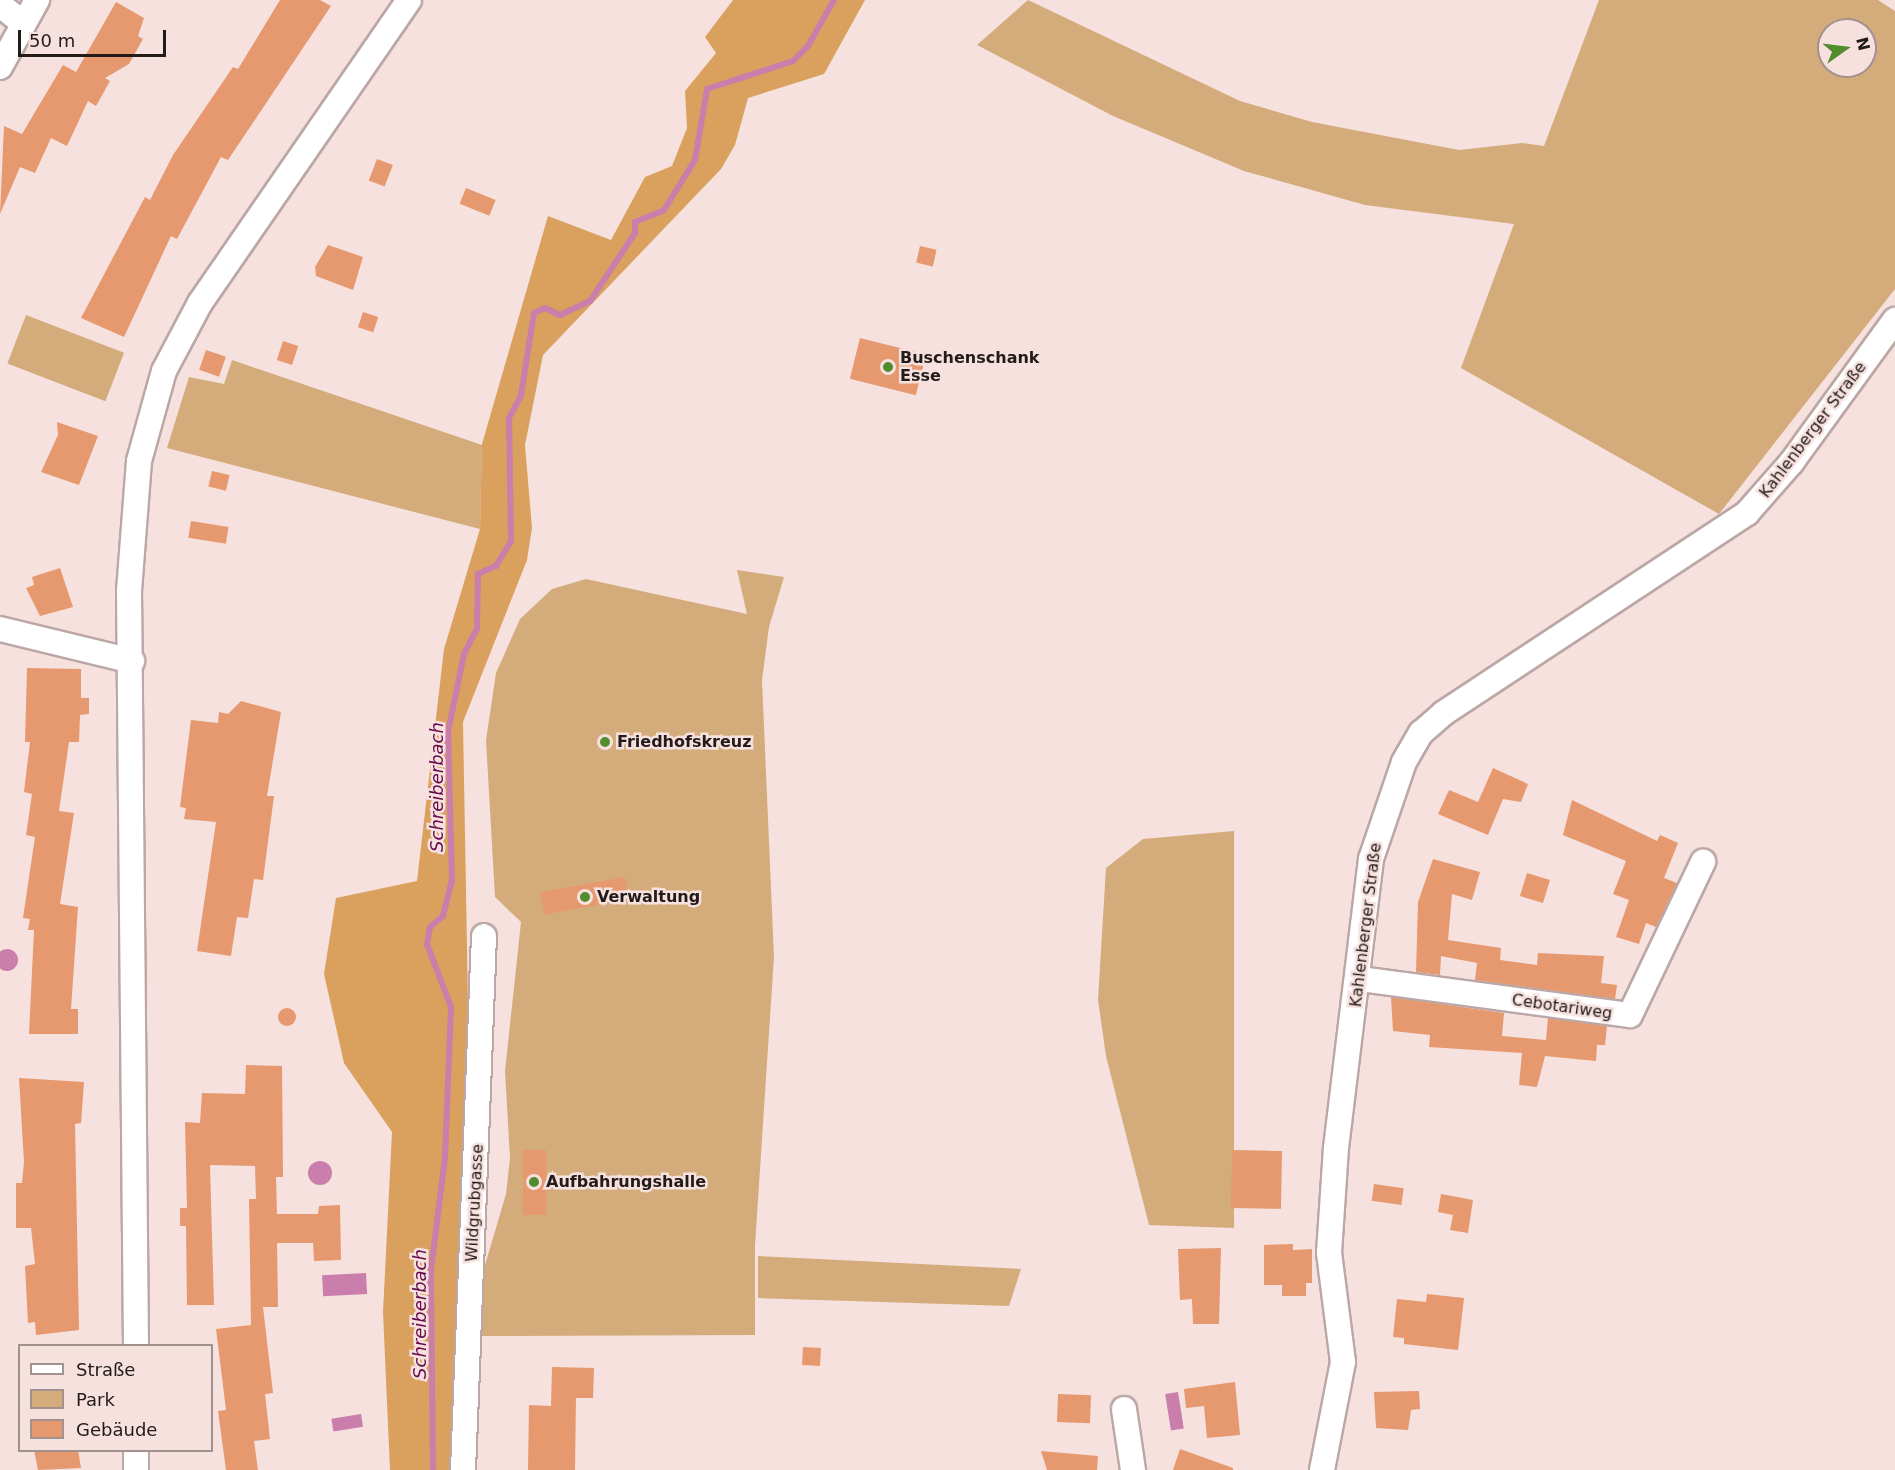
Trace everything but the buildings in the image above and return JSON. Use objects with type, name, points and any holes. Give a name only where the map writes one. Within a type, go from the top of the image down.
[{"type":"street","points":[[0,67],[22,22],[37,0]]},
{"type":"street","points":[[136,1344],[132,502],[149,416],[165,371],[200,303],[409,0]]},
{"type":"street","points":[[0,5],[22,22]]},
{"type":"street","name":"Kahlenberger Straße","points":[[1322,1470],[1342,1373],[1329,1225],[1379,824],[1421,733],[1747,513],[1791,463],[1895,320]]},
{"type":"street","points":[[0,629],[132,661]]},
{"type":"street","name":"Cebotariweg","points":[[1360,979],[1630,1015],[1703,862]]},
{"type":"street","name":"Wildgrubgasse","points":[[463,1470],[484,936]]},
{"type":"street","points":[[1124,1409],[1133,1470]]},
{"type":"street","points":[[136,1452],[136,1470]]},
{"type":"green space","points":[[1028,0],[1240,101],[1312,122],[1459,150],[1522,143],[1544,146],[1599,0],[1878,0],[1895,11],[1895,289],[1719,514],[1461,368],[1514,224],[1365,205],[1244,171],[1113,116],[977,45]]},
{"type":"green space","points":[[26,315],[124,353],[105,401],[7,364]]},
{"type":"green space","points":[[232,360],[482,445],[480,529],[167,448],[189,377],[224,384]]},
{"type":"green space","points":[[737,570],[784,577],[769,627],[762,680],[774,957],[755,1245],[755,1335],[481,1336],[480,1282],[506,1194],[510,1158],[505,1071],[521,922],[495,897],[486,740],[496,673],[520,619],[552,589],[586,579],[747,614]]},
{"type":"green space","points":[[1234,831],[1234,1228],[1149,1225],[1106,1056],[1098,1000],[1106,868],[1143,839]]},
{"type":"green space","points":[[758,1256],[1021,1269],[1009,1306],[758,1298]]},
{"type":"shaded area","points":[[733,0],[865,0],[824,74],[748,98],[735,145],[721,169],[543,355],[525,445],[532,528],[527,560],[463,722],[469,1061],[451,1470],[390,1470],[383,1312],[392,1132],[344,1063],[324,974],[336,898],[417,881],[444,649],[480,529],[482,444],[548,216],[611,240],[645,177],[672,166],[687,128],[685,91],[716,53],[705,37]]},
{"type":"shaded area","points":[[7,949],[15,952],[17,956],[15,968],[7,971],[-1,968],[-1,952]]},
{"type":"shaded area","points":[[320,1161],[328,1165],[332,1173],[328,1181],[320,1185],[312,1181],[308,1173],[312,1165]]},
{"type":"shaded area","points":[[366,1273],[367,1294],[323,1296],[322,1275]]},
{"type":"shaded area","points":[[1178,1392],[1184,1429],[1171,1431],[1165,1394]]},
{"type":"shaded area","points":[[361,1414],[363,1427],[333,1432],[331,1419]]},
{"type":"waterway","name":"Schreiberbach","points":[[433,1470],[431,1270],[445,1157],[451,1007],[427,944],[430,927],[443,916],[452,881],[448,732],[464,654],[477,629],[478,574],[496,566],[511,541],[509,418],[521,395],[534,313],[545,308],[560,315],[590,301],[635,233],[635,222],[664,210],[695,160],[707,89],[793,61],[808,46],[834,0]]},
{"type":"place","name":"Buschenschank Esse","points":[[888,367]]},
{"type":"place","name":"Friedhofskreuz","points":[[605,742]]},
{"type":"place","name":"Verwaltung","points":[[585,897]]},
{"type":"place","name":"Aufbahrungshalle","points":[[534,1182]]}]
